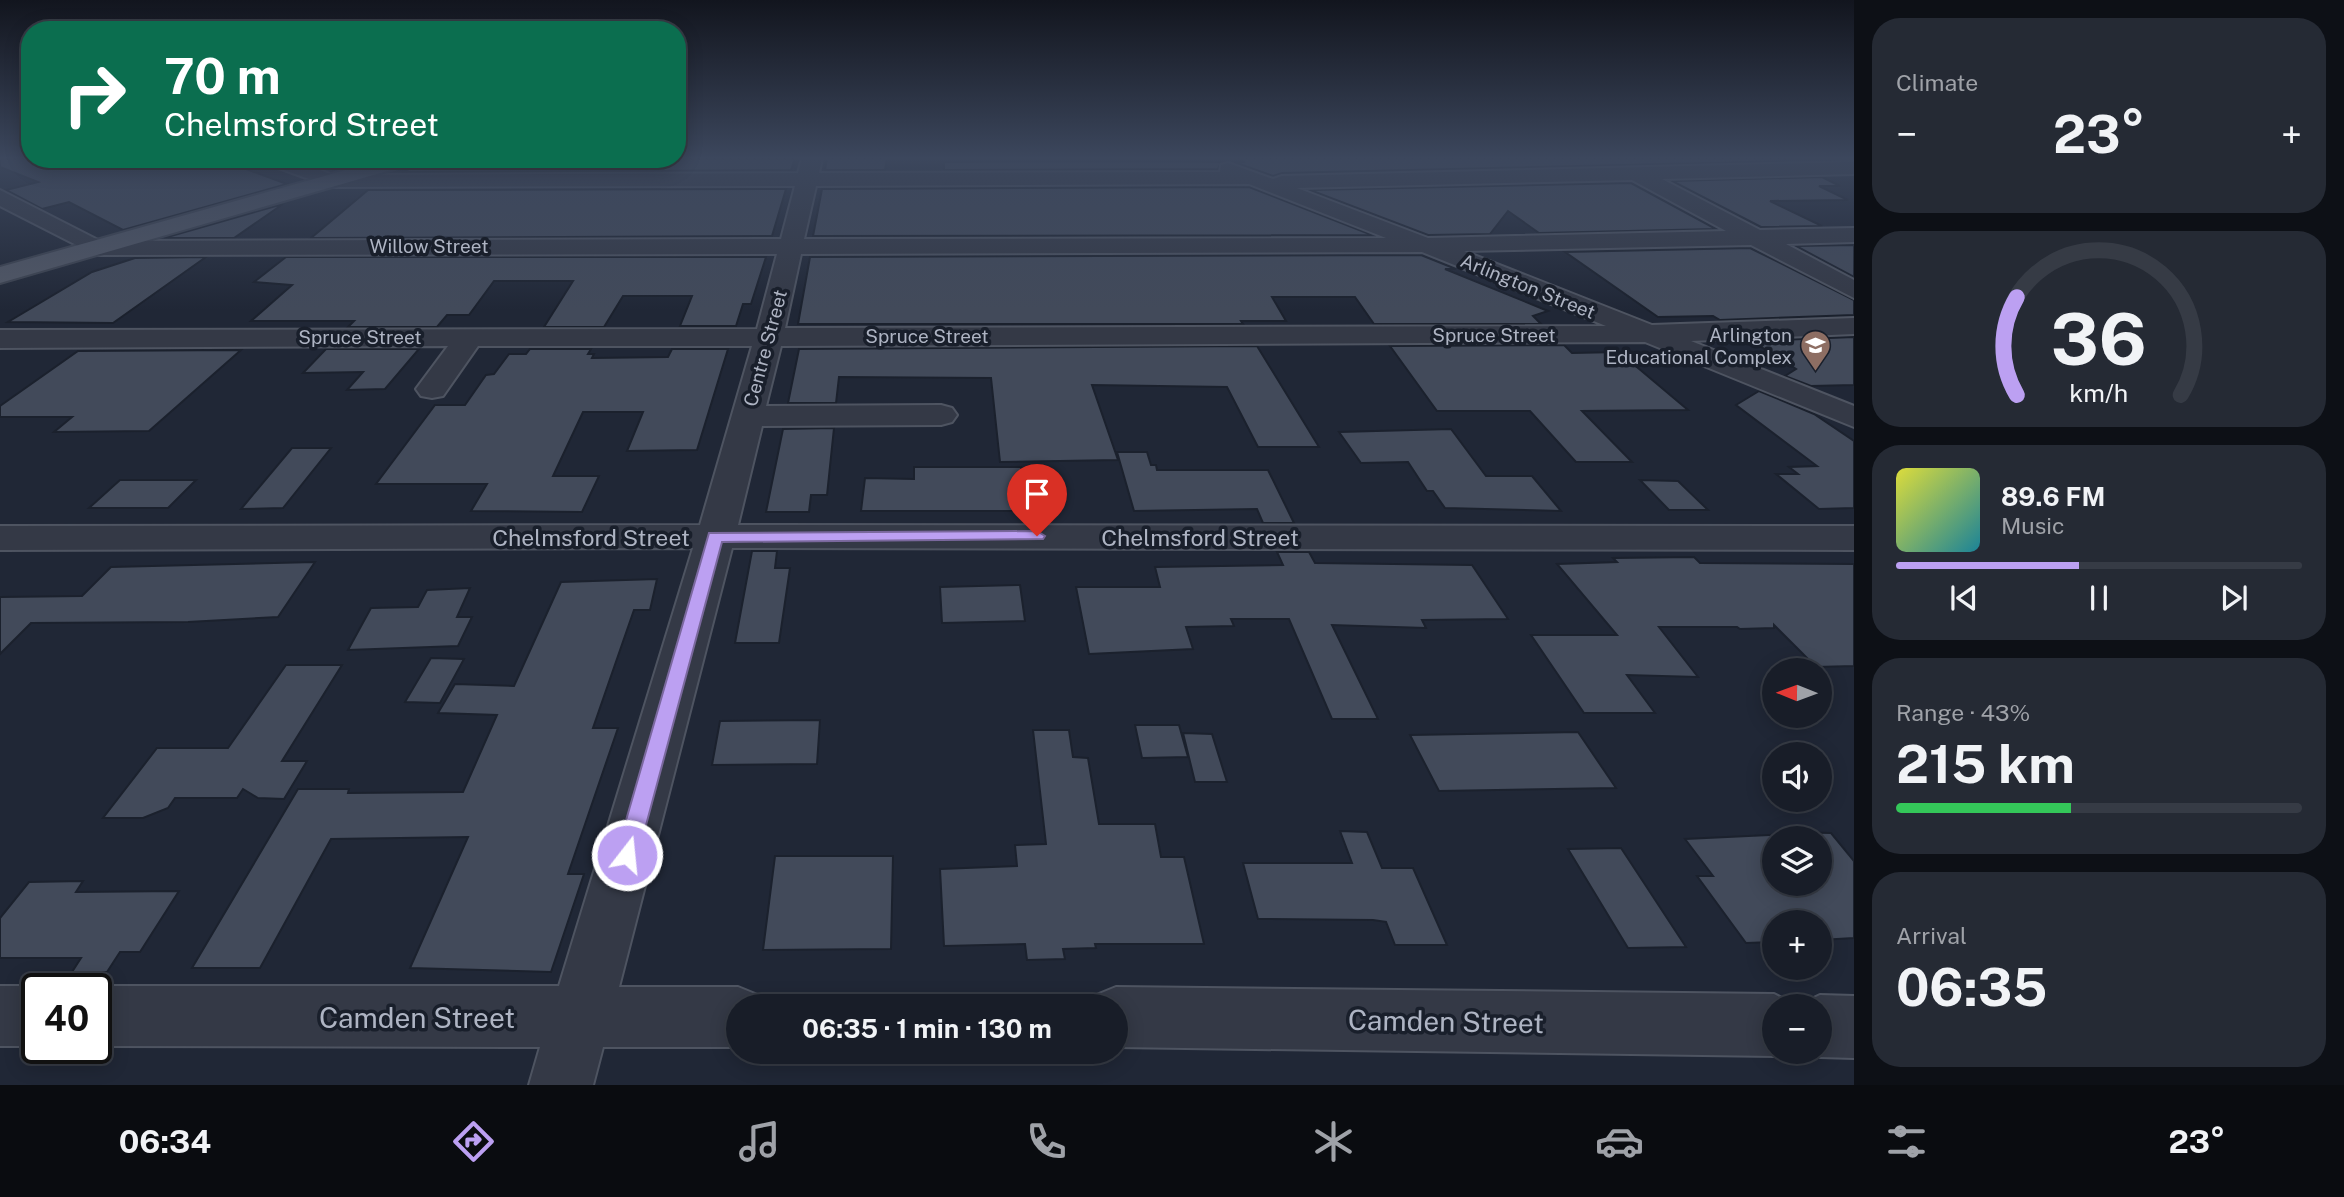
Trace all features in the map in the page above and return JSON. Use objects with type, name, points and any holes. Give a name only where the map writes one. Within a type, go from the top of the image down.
[{"type":"main road","points":[[0,275],[234,209]]},
{"type":"street","points":[[22,209],[96,248]]},
{"type":"street","name":"Centre Street","points":[[562,1085],[715,537],[769,337],[799,209]]},
{"type":"street","name":"Arlington Street","points":[[1330,209],[1854,417]]},
{"type":"street","points":[[1700,209],[1854,290]]},
{"type":"street","name":"Willow Street","points":[[96,248],[1424,245],[1854,235]]},
{"type":"street","name":"Spruce Street","points":[[0,339],[1647,334],[1854,326]]},
{"type":"street","points":[[432,389],[481,336]]},
{"type":"street","points":[[747,416],[941,415]]},
{"type":"street","name":"Chelmsford Street","points":[[5,542],[715,537],[1854,538]]},
{"type":"street","points":[[0,1016],[21,1016]]},
{"type":"street","name":"Camden Street","points":[[112,1016],[726,1017]]},
{"type":"street","name":"Camden Street","points":[[1128,1017],[1762,1026]]},
{"type":"street","points":[[1832,1026],[1854,1027]]},
{"type":"building","points":[[82,209],[199,209],[123,230]]},
{"type":"building","points":[[267,209],[276,209],[234,238],[164,238]]},
{"type":"building","points":[[346,209],[780,209],[772,236],[311,238]]},
{"type":"building","points":[[818,209],[1304,209],[1372,235],[813,236]]},
{"type":"building","points":[[1359,209],[1678,209],[1716,229],[1539,233],[1508,211],[1490,234],[1428,235]]},
{"type":"building","points":[[1725,209],[1786,209],[1822,226],[1761,227]]},
{"type":"building","points":[[1854,245],[1854,277],[1796,246]]},
{"type":"building","points":[[1750,248],[1854,300],[1854,315],[1720,320],[1713,316],[1658,317],[1565,252]]},
{"type":"building","points":[[1421,255],[1456,269],[1445,269],[1548,311],[1533,316],[1541,324],[1374,324],[1355,297],[1272,297],[1286,321],[1241,321],[1243,324],[798,324],[810,257]]},
{"type":"building","points":[[206,257],[113,323],[8,322],[92,272],[135,258]]},
{"type":"building","points":[[286,257],[766,257],[751,304],[743,304],[736,326],[680,326],[692,296],[623,296],[604,327],[544,327],[573,281],[494,281],[469,315],[447,315],[437,327],[348,327],[354,321],[251,321],[292,285],[254,282]]},
{"type":"building","name":"Arlington Educational Complex","points":[[1854,337],[1854,385],[1811,386],[1785,376],[1796,369],[1752,341]]},
{"type":"building","points":[[1564,345],[1572,353],[1619,352],[1688,410],[1582,411],[1632,462],[1576,462],[1530,411],[1437,411],[1390,346]]},
{"type":"building","points":[[1257,346],[1319,447],[1258,447],[1227,387],[1092,385],[1118,460],[1000,462],[991,378],[839,377],[836,403],[788,403],[799,349]]},
{"type":"building","points":[[326,349],[419,349],[385,389],[347,390],[363,372],[303,373]]},
{"type":"building","points":[[530,349],[591,349],[588,354],[594,354],[592,358],[668,357],[672,349],[728,349],[697,450],[627,451],[643,412],[583,412],[553,476],[599,476],[582,512],[471,511],[487,484],[376,484],[435,405],[465,405],[486,375],[494,374],[509,354],[526,354]]},
{"type":"building","points":[[241,350],[149,431],[54,432],[72,417],[0,417],[0,406],[78,351]]},
{"type":"building","points":[[1759,391],[1814,414],[1854,441],[1854,508],[1819,509],[1776,474],[1798,474],[1789,467],[1817,466],[1736,405]]},
{"type":"building","points":[[834,428],[827,495],[811,495],[809,512],[766,512],[783,429]]},
{"type":"building","points":[[1451,429],[1486,476],[1532,476],[1561,511],[1445,508],[1433,491],[1427,491],[1408,462],[1361,463],[1339,432]]},
{"type":"building","points":[[292,448],[331,448],[283,508],[241,509]]},
{"type":"building","points":[[1117,452],[1147,452],[1151,465],[1156,465],[1157,470],[1268,470],[1294,523],[1263,523],[1257,509],[1134,511]]},
{"type":"building","points":[[914,467],[1021,467],[1029,511],[861,511],[865,478],[914,479]]},
{"type":"building","points":[[120,480],[196,480],[168,508],[89,508]]},
{"type":"building","points":[[1640,480],[1678,481],[1708,510],[1669,510]]},
{"type":"building","points":[[752,551],[777,551],[775,568],[790,568],[779,643],[735,643]]},
{"type":"building","points":[[1277,552],[1309,552],[1315,563],[1472,565],[1508,619],[1422,620],[1426,628],[1332,625],[1378,719],[1332,719],[1289,619],[1231,619],[1234,626],[1186,627],[1193,649],[1089,654],[1076,587],[1160,587],[1155,567],[1283,565]]},
{"type":"building","points":[[1694,557],[1700,563],[1854,564],[1854,666],[1832,667],[1832,658],[1807,658],[1774,625],[1774,628],[1740,629],[1659,627],[1698,677],[1627,675],[1655,713],[1584,713],[1531,635],[1617,635],[1557,564],[1617,562],[1613,558]]},
{"type":"building","points":[[315,562],[278,617],[188,622],[31,623],[0,654],[0,597],[82,596],[111,567]]},
{"type":"building","points":[[657,579],[650,610],[634,610],[593,728],[618,728],[568,874],[584,874],[551,972],[410,968],[468,837],[331,839],[260,968],[192,968],[298,789],[349,789],[348,793],[463,792],[497,715],[438,713],[455,684],[514,686],[561,582]]},
{"type":"building","points":[[1020,585],[1025,621],[942,623],[940,587]]},
{"type":"building","points":[[470,588],[457,617],[472,617],[458,646],[348,650],[371,608],[418,607],[427,590]]},
{"type":"building","points":[[431,658],[464,659],[440,703],[405,702]]},
{"type":"building","points":[[286,665],[342,665],[282,761],[307,761],[284,799],[258,798],[243,789],[237,798],[175,798],[168,808],[143,818],[103,818],[157,748],[228,748]]},
{"type":"building","points":[[820,720],[817,764],[712,765],[720,721]]},
{"type":"building","points":[[1135,725],[1179,725],[1188,757],[1142,758]]},
{"type":"building","points":[[1033,730],[1069,730],[1073,757],[1088,758],[1099,824],[1155,824],[1161,857],[1184,857],[1204,944],[1095,944],[1096,948],[1063,949],[1065,959],[1027,960],[1025,944],[944,946],[940,869],[1017,866],[1015,845],[1046,844]]},
{"type":"building","points":[[1578,732],[1616,788],[1439,791],[1410,735]]},
{"type":"building","points":[[1183,733],[1212,734],[1227,782],[1195,782]]},
{"type":"building","points":[[1340,831],[1367,832],[1382,868],[1413,868],[1447,945],[1395,945],[1386,922],[1373,920],[1258,919],[1243,863],[1352,863]]},
{"type":"building","points":[[1832,834],[1854,861],[1854,938],[1832,939],[1832,910],[1762,910],[1762,942],[1746,943],[1697,876],[1713,876],[1685,839],[1762,835],[1762,896],[1832,896]]},
{"type":"building","points":[[1621,848],[1686,947],[1628,948],[1568,849]]},
{"type":"building","points":[[775,856],[893,856],[891,949],[763,950]]},
{"type":"building","points":[[83,881],[76,892],[179,891],[140,952],[120,952],[107,972],[72,972],[81,958],[0,958],[0,918],[29,882]]},
{"type":"place","name":"Arlington Educational Complex","points":[[1815,373]]},
{"type":"route","points":[[627,855],[715,537],[1037,536]]}]
